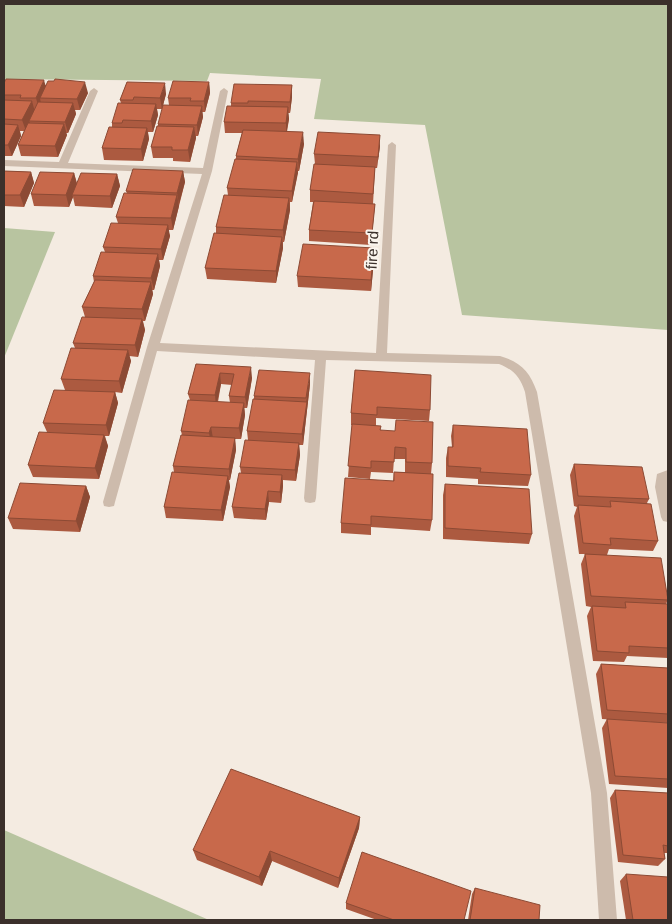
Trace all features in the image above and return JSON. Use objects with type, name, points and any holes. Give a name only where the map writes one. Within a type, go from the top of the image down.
[{"type":"street","points":[[62,165],[94,90]]},
{"type":"street","points":[[109,502],[153,347],[207,170],[224,91]]},
{"type":"street","name":"fire rd","points":[[382,357],[392,145]]},
{"type":"street","points":[[4,163],[207,170]]},
{"type":"street","points":[[153,347],[321,356],[500,360],[516,366],[525,376],[531,392],[599,793],[608,920]]},
{"type":"street","points":[[310,498],[321,356]]},
{"type":"street","points":[[668,475],[661,478],[661,487],[668,517]]},
{"type":"green space","points":[[4,4],[668,4],[668,330],[462,315],[425,125],[314,119],[321,79],[210,73],[207,81],[4,79]]},
{"type":"green space","points":[[4,228],[55,232],[4,358]]},
{"type":"green space","points":[[4,830],[209,920],[4,920]]},
{"type":"building","points":[[6,79],[44,80],[36,98],[20,98],[21,95],[4,95]]},
{"type":"building","points":[[55,79],[85,82],[77,99],[40,98],[48,81],[54,81]]},
{"type":"building","points":[[173,81],[209,82],[204,101],[190,101],[191,98],[168,98]]},
{"type":"building","points":[[127,82],[165,83],[160,98],[134,97],[133,100],[120,100]]},
{"type":"building","points":[[234,84],[292,85],[290,102],[248,101],[248,103],[231,103]]},
{"type":"building","points":[[4,100],[32,101],[22,120],[4,119]]},
{"type":"building","points":[[38,102],[73,103],[65,122],[29,121]]},
{"type":"building","points":[[118,103],[156,104],[151,121],[123,120],[122,123],[112,123]]},
{"type":"building","points":[[163,105],[202,106],[197,125],[158,124]]},
{"type":"building","points":[[227,106],[288,107],[286,123],[224,122]]},
{"type":"building","points":[[28,123],[64,124],[55,146],[18,145]]},
{"type":"building","points":[[4,124],[18,125],[8,145],[4,145]]},
{"type":"building","points":[[157,126],[194,127],[188,150],[172,150],[172,147],[151,147]]},
{"type":"building","points":[[109,127],[147,128],[141,149],[102,148]]},
{"type":"building","points":[[243,130],[303,132],[298,159],[236,156]]},
{"type":"building","points":[[318,132],[380,135],[378,157],[314,154]]},
{"type":"building","points":[[235,159],[297,162],[292,191],[227,188]]},
{"type":"building","points":[[314,164],[375,167],[373,194],[310,190]]},
{"type":"building","points":[[133,169],[183,171],[177,193],[126,191]]},
{"type":"building","points":[[4,171],[31,172],[20,195],[4,195]]},
{"type":"building","points":[[40,172],[74,173],[66,195],[31,194]]},
{"type":"building","points":[[81,173],[117,174],[110,196],[72,195]]},
{"type":"building","points":[[124,193],[177,195],[171,218],[116,217]]},
{"type":"building","points":[[224,195],[289,198],[283,230],[216,227]]},
{"type":"building","points":[[314,201],[375,204],[372,233],[309,230]]},
{"type":"building","points":[[111,223],[168,225],[161,249],[103,247]]},
{"type":"building","points":[[214,233],[282,237],[276,271],[205,268]]},
{"type":"building","points":[[303,244],[374,248],[371,280],[297,276]]},
{"type":"building","points":[[101,252],[158,254],[151,278],[93,276]]},
{"type":"building","points":[[95,280],[151,282],[142,309],[82,307]]},
{"type":"building","points":[[82,317],[142,319],[135,345],[73,343]]},
{"type":"building","points":[[71,348],[128,350],[119,381],[61,379]]},
{"type":"building","points":[[196,364],[251,367],[245,397],[229,396],[234,374],[220,373],[215,395],[188,394]]},
{"type":"building","points":[[259,370],[310,373],[306,398],[254,396]]},
{"type":"building","points":[[355,370],[431,375],[430,410],[377,407],[377,415],[351,413]]},
{"type":"building","points":[[54,390],[115,392],[106,425],[43,423]]},
{"type":"building","points":[[253,399],[307,402],[302,434],[247,431]]},
{"type":"building","points":[[188,400],[244,403],[239,428],[211,427],[209,433],[181,431]]},
{"type":"building","points":[[396,420],[433,422],[432,463],[406,462],[406,448],[395,447],[394,462],[371,461],[371,468],[348,466],[352,424],[381,426],[380,430],[395,431]]},
{"type":"building","points":[[453,425],[527,429],[531,475],[480,472],[481,468],[448,466],[448,447],[453,447]]},
{"type":"building","points":[[39,432],[104,435],[95,468],[28,465]]},
{"type":"building","points":[[181,435],[235,438],[229,469],[173,466]]},
{"type":"building","points":[[245,440],[299,443],[295,470],[240,467]]},
{"type":"building","points":[[574,464],[642,467],[649,499],[578,496]]},
{"type":"building","points":[[172,472],[228,476],[221,510],[164,507]]},
{"type":"building","points":[[394,472],[433,474],[432,520],[371,516],[371,525],[341,523],[345,478],[394,481]]},
{"type":"building","points":[[239,473],[282,475],[280,492],[268,491],[265,509],[232,507]]},
{"type":"building","points":[[20,483],[86,486],[76,521],[8,518]]},
{"type":"building","points":[[445,484],[529,489],[532,534],[445,528]]},
{"type":"building","points":[[610,501],[651,504],[658,541],[610,538],[611,545],[583,543],[578,505],[611,507]]},
{"type":"building","points":[[585,554],[661,558],[668,600],[591,596]]},
{"type":"building","points":[[625,602],[668,604],[668,648],[629,646],[629,653],[597,651],[592,606],[626,608]]},
{"type":"building","points":[[601,664],[668,668],[668,714],[607,710]]},
{"type":"building","points":[[607,719],[668,723],[668,779],[615,776]]},
{"type":"building","points":[[231,769],[360,817],[339,878],[270,851],[259,877],[193,850]]},
{"type":"building","points":[[615,790],[668,793],[668,846],[663,845],[665,859],[623,855]]},
{"type":"building","points":[[362,852],[471,891],[464,920],[394,920],[346,903]]},
{"type":"building","points":[[626,874],[668,877],[668,920],[633,920]]},
{"type":"building","points":[[475,888],[540,905],[539,920],[470,920]]}]
